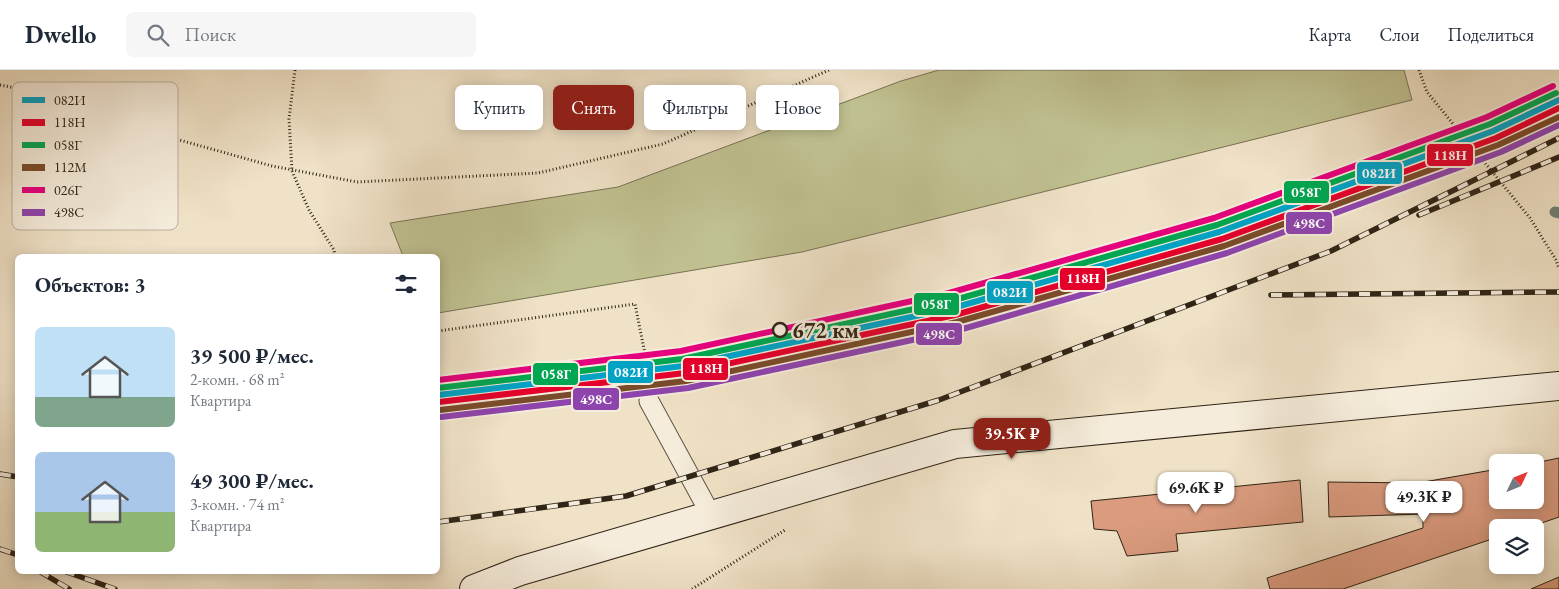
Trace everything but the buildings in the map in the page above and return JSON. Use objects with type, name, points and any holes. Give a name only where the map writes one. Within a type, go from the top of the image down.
[{"type":"street","points":[[474,589],[520,571],[955,444],[1559,386]]},
{"type":"lane","points":[[649,401],[711,515]]},
{"type":"path","points":[[295,70],[289,119],[292,171],[309,210],[335,254]]},
{"type":"path","points":[[178,139],[292,171],[357,182],[538,173],[663,144],[830,70]]},
{"type":"path","points":[[1419,70],[1427,92],[1530,218],[1556,260],[1559,269]]},
{"type":"path","points":[[440,331],[634,304],[645,354],[649,401]]},
{"type":"green space","points":[[939,70],[1404,70],[1412,100],[802,252],[440,313],[440,254],[402,254],[390,223],[618,187],[770,130],[839,130],[839,104],[901,81]]},
{"type":"waterway","points":[[1555,212],[1559,213]]},
{"type":"railway","points":[[440,522],[626,496],[939,400],[1331,251],[1559,138]]},
{"type":"railway","points":[[1419,215],[1559,157]]},
{"type":"railway","points":[[1271,295],[1559,292]]},
{"type":"railway","points":[[0,474],[15,476]]},
{"type":"railway","points":[[0,549],[15,554]]},
{"type":"railway","points":[[44,574],[69,589]]},
{"type":"railway","points":[[72,574],[115,589]]},
{"type":"transit line","name":"026Г","points":[[440,380],[681,351],[949,293],[1214,218],[1487,117],[1553,86]]},
{"type":"transit line","name":"058Г","points":[[440,388],[682,359],[951,301],[1217,225],[1490,124],[1556,93]]},
{"type":"transit line","name":"082И","points":[[440,395],[683,366],[953,308],[1219,232],[1493,131],[1559,100]]},
{"type":"transit line","name":"118Н","points":[[440,402],[685,373],[955,315],[1222,239],[1496,138],[1559,108]]},
{"type":"transit line","name":"112М","points":[[440,410],[686,381],[957,322],[1224,246],[1498,145],[1559,117]]},
{"type":"transit line","name":"498С","points":[[441,417],[688,388],[959,330],[1227,253],[1501,152],[1559,125]]},
{"type":"place","name":"672 км","points":[[780,330]]}]
